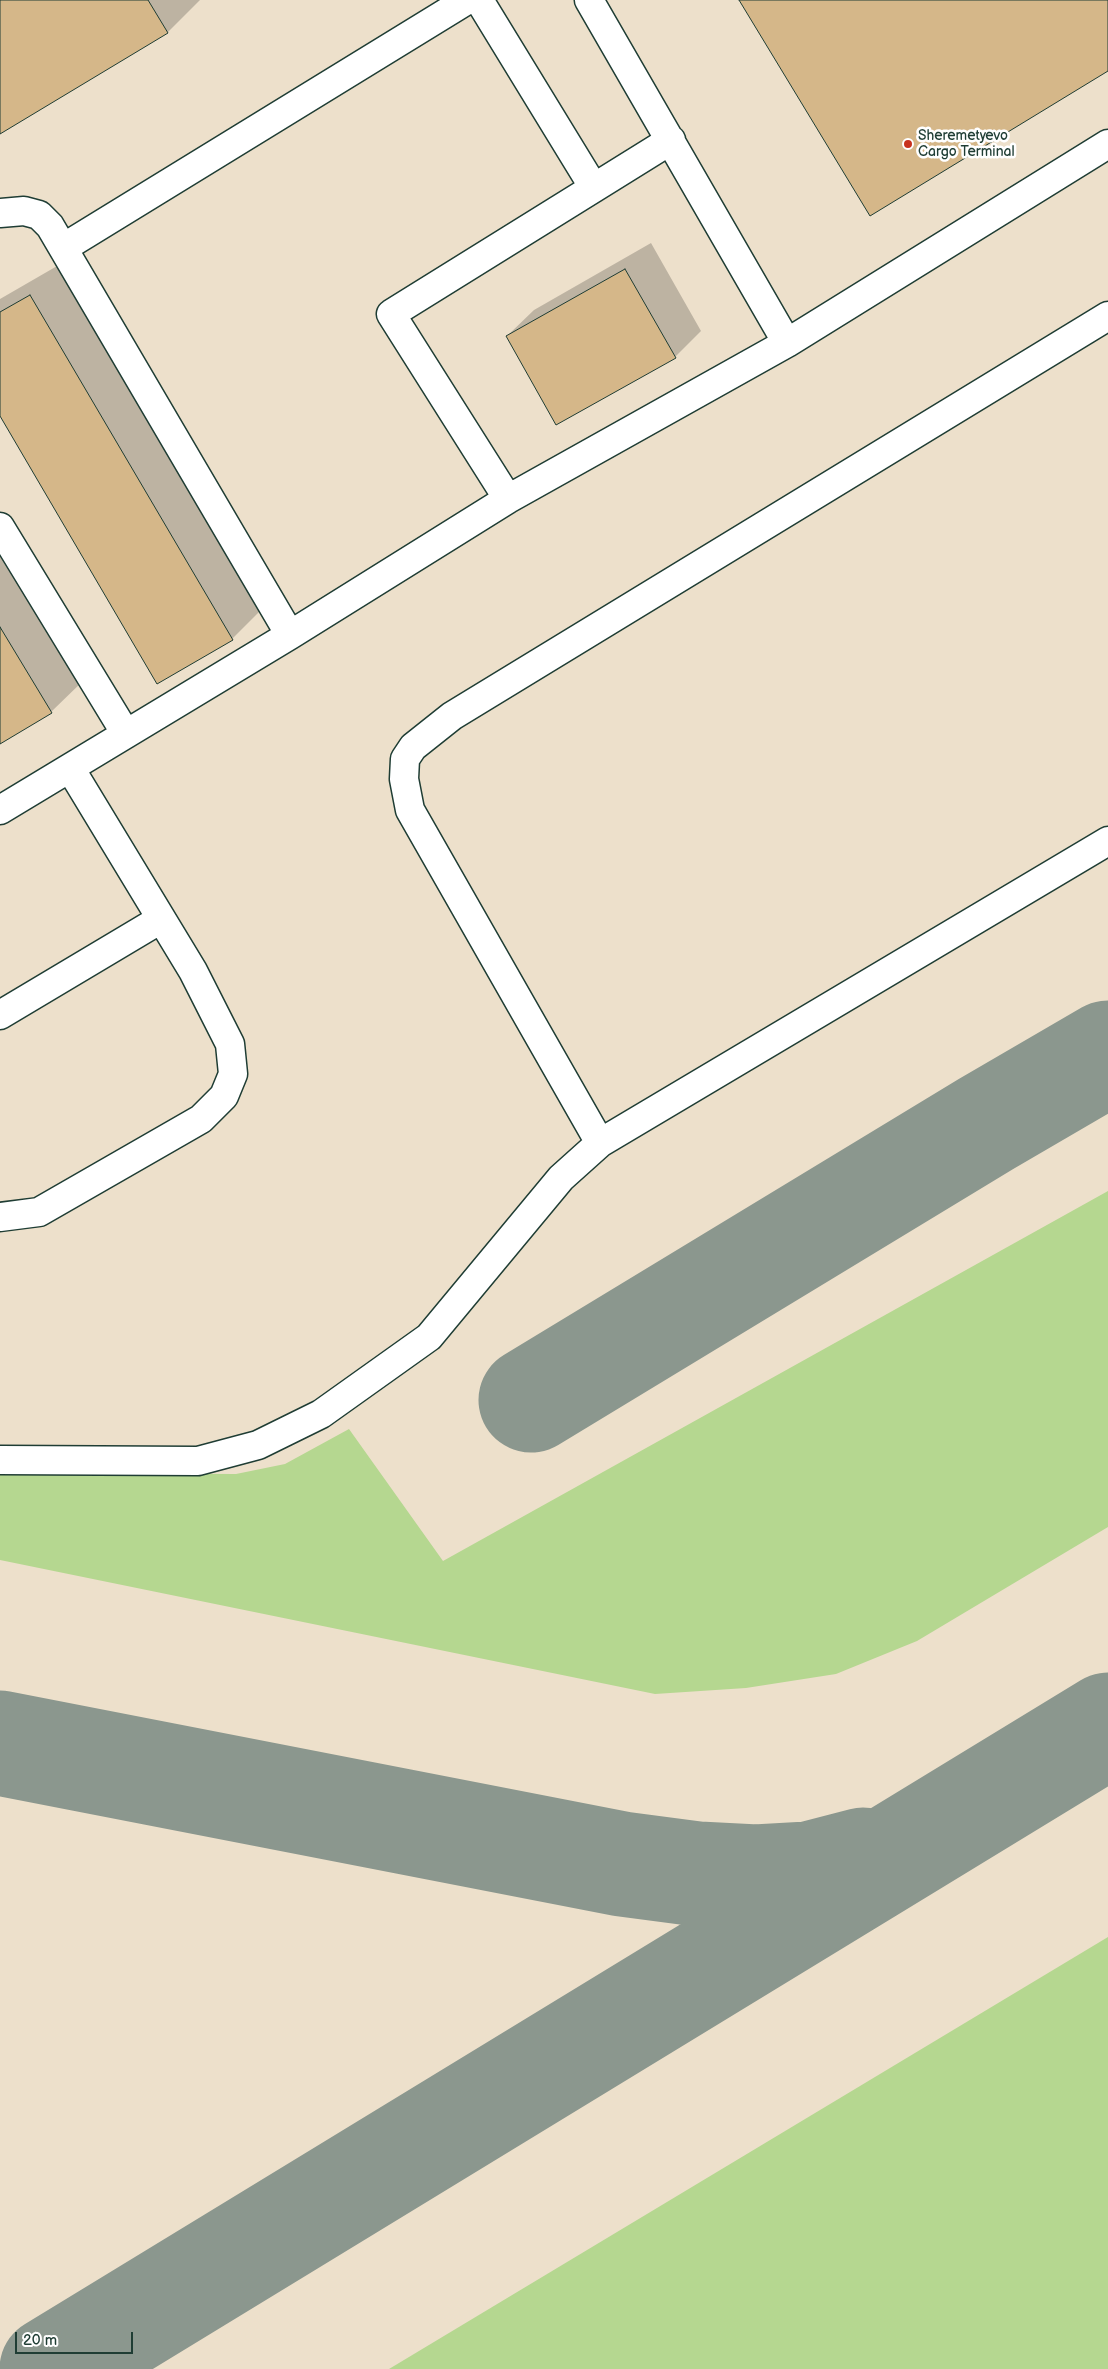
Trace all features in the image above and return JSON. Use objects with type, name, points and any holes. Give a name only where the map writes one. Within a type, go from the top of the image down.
[{"type":"lane","points":[[63,248],[467,0]]},
{"type":"lane","points":[[479,0],[594,188]]},
{"type":"lane","points":[[589,0],[787,343]]},
{"type":"lane","points":[[508,499],[391,314],[671,140]]},
{"type":"lane","points":[[0,810],[290,635],[508,499],[787,343],[1108,144]]},
{"type":"lane","points":[[0,213],[24,211],[39,215],[50,226],[290,635]]},
{"type":"lane","points":[[600,1143],[410,810],[404,779],[405,759],[412,747],[452,716],[1108,316]]},
{"type":"lane","points":[[0,527],[126,734]]},
{"type":"lane","points":[[0,1217],[39,1212],[201,1119],[224,1096],[233,1074],[230,1044],[192,971],[70,768]]},
{"type":"lane","points":[[0,1460],[198,1461],[258,1446],[322,1414],[429,1337],[555,1185],[600,1143],[1108,841]]},
{"type":"lane","points":[[0,1016],[161,919]]},
{"type":"shaded area","points":[[0,0],[1108,0],[1108,2369],[0,2369]]},
{"type":"green space","points":[[1108,1191],[1108,1527],[917,1641],[836,1674],[746,1688],[655,1694],[0,1560],[0,1473],[236,1474],[285,1464],[349,1429],[443,1561]]},
{"type":"green space","points":[[1108,1937],[1108,2369],[389,2369]]},
{"type":"building","points":[[0,0],[148,0],[168,33],[0,134]]},
{"type":"building","name":"Sheremetyevo Cargo Terminal","points":[[739,0],[1108,0],[1108,71],[870,216]]},
{"type":"building","points":[[625,269],[676,358],[556,425],[506,336]]},
{"type":"building","points":[[30,295],[233,640],[157,684],[0,416],[0,312]]},
{"type":"building","points":[[0,627],[52,713],[0,744]]},
{"type":"taxiway","points":[[531,1400],[986,1124],[1108,1053]]},
{"type":"taxiway","points":[[52,2369],[1108,1725]]},
{"type":"taxiway","points":[[0,1743],[622,1864],[698,1874],[756,1877],[809,1874],[863,1860]]},
{"type":"place","name":"Sheremetyevo Cargo Terminal","points":[[908,144]]}]
